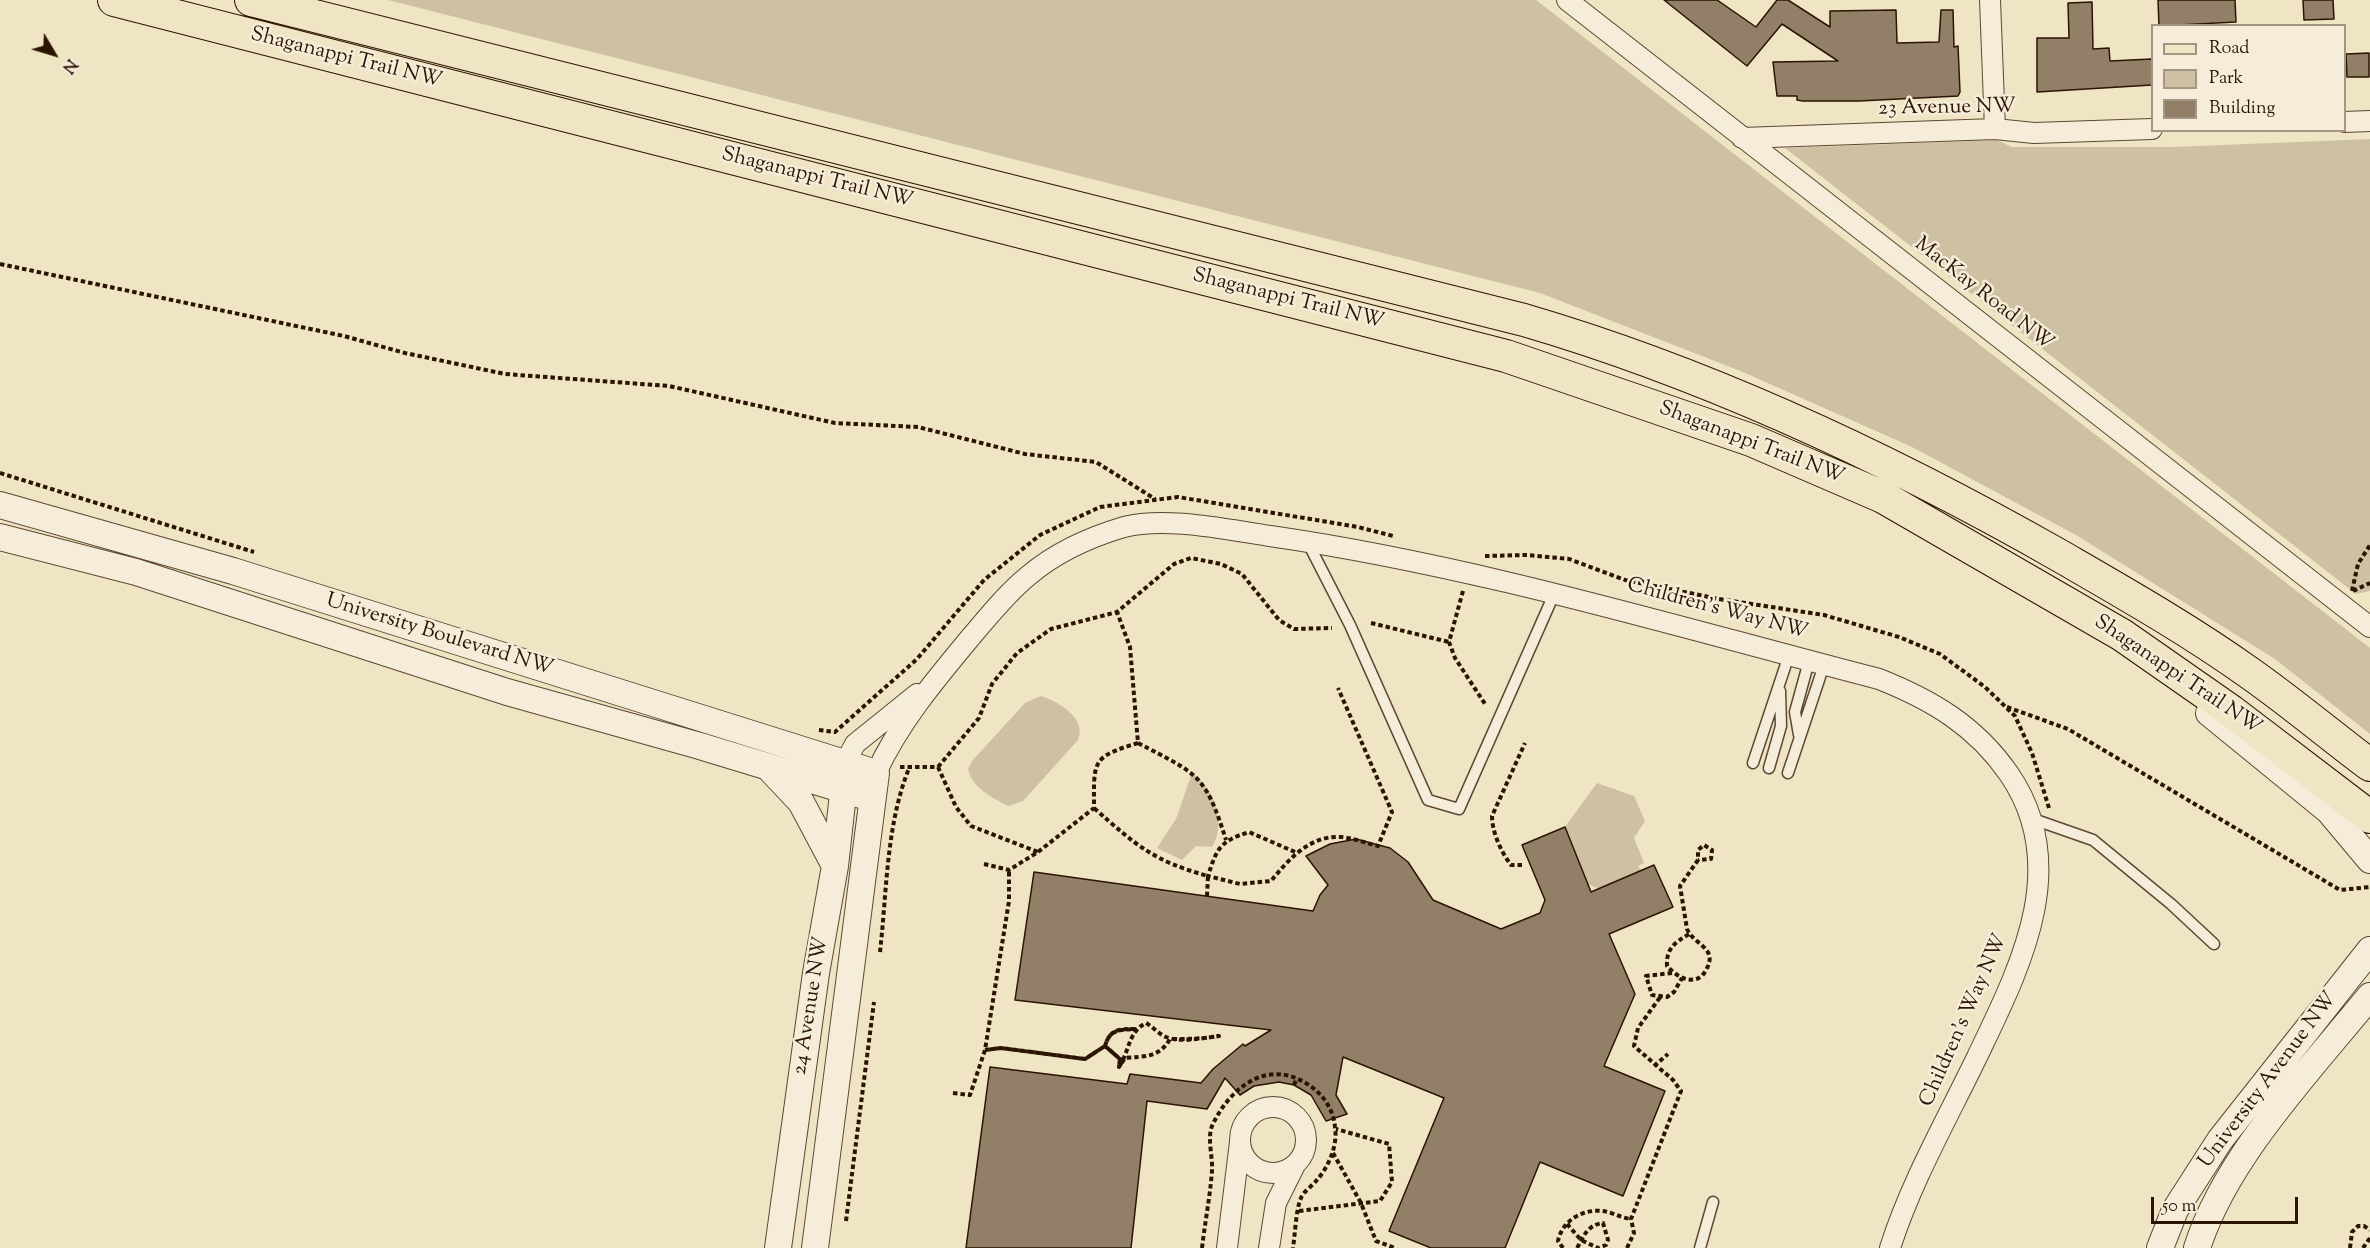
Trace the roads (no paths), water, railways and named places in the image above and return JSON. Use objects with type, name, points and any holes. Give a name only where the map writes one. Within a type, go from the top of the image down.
[{"type":"main road","name":"Shaganappi Trail NW","points":[[114,0],[1506,356],[1751,440],[1883,497],[2122,635],[2231,711],[2370,817]]},
{"type":"main road","name":"Shaganappi Trail NW","points":[[251,0],[1512,317],[1593,340],[1772,410],[1897,468],[2001,522],[2139,602],[2250,673],[2370,765]]},
{"type":"street","name":"MacKay Road NW","points":[[1567,0],[2370,627]]},
{"type":"street","points":[[1990,0],[1995,129]]},
{"type":"street","points":[[2346,122],[2370,121]]},
{"type":"street","name":"23 Avenue NW","points":[[1742,138],[1995,129],[2034,132],[2151,129]]},
{"type":"street","name":"University Boulevard NW","points":[[0,505],[212,565],[845,763],[885,770]]},
{"type":"street","name":"Children's Way NW","points":[[885,770],[898,733],[933,681],[992,612],[1029,575],[1078,543],[1126,526],[1183,524],[1307,541],[1555,592],[1879,679],[1919,695],[1950,714],[1976,734],[2001,763],[2018,788],[2030,818],[2038,859],[2037,895],[2029,937],[2016,976],[1936,1142],[1890,1248]]},
{"type":"street","name":"University Boulevard NW","points":[[0,537],[136,572],[507,692],[767,765],[844,792],[871,798]]},
{"type":"street","points":[[2122,635],[2148,663],[2329,811],[2370,860]]},
{"type":"street","name":"Children's Way NW","points":[[845,763],[855,744],[933,681]]},
{"type":"street","name":"24 Avenue NW","points":[[778,1248],[816,973],[835,866],[844,792],[845,763]]},
{"type":"street","points":[[767,765],[801,802],[835,866]]},
{"type":"street","name":"24 Avenue NW","points":[[815,1248],[852,977],[871,798],[885,770]]},
{"type":"street","name":"University Avenue NW","points":[[2160,1248],[2175,1210],[2220,1140],[2370,950]]},
{"type":"street","name":"University Avenue NW","points":[[2197,1248],[2205,1222],[2241,1159],[2370,996]]},
{"type":"street","points":[[2294,1091],[2330,1067],[2370,1020]]},
{"type":"street","points":[[1227,1248],[1241,1131],[1254,1113],[1264,1108],[1286,1109],[1295,1115],[1306,1134],[1306,1145],[1276,1203],[1269,1248]]},
{"type":"street","points":[[1240,1142],[1242,1153],[1256,1168],[1275,1173],[1295,1165]]},
{"type":"lane","points":[[1307,541],[1350,626],[1428,800],[1460,809],[1555,592]]},
{"type":"lane","points":[[1753,763],[1789,655]]},
{"type":"lane","points":[[1788,773],[1800,738],[1795,712],[1816,663]]},
{"type":"lane","points":[[1769,768],[1781,726],[1779,685]]},
{"type":"lane","points":[[2030,818],[2052,823],[2093,840],[2171,904],[2214,944]]},
{"type":"lane","points":[[1700,1248],[1713,1202]]}]
